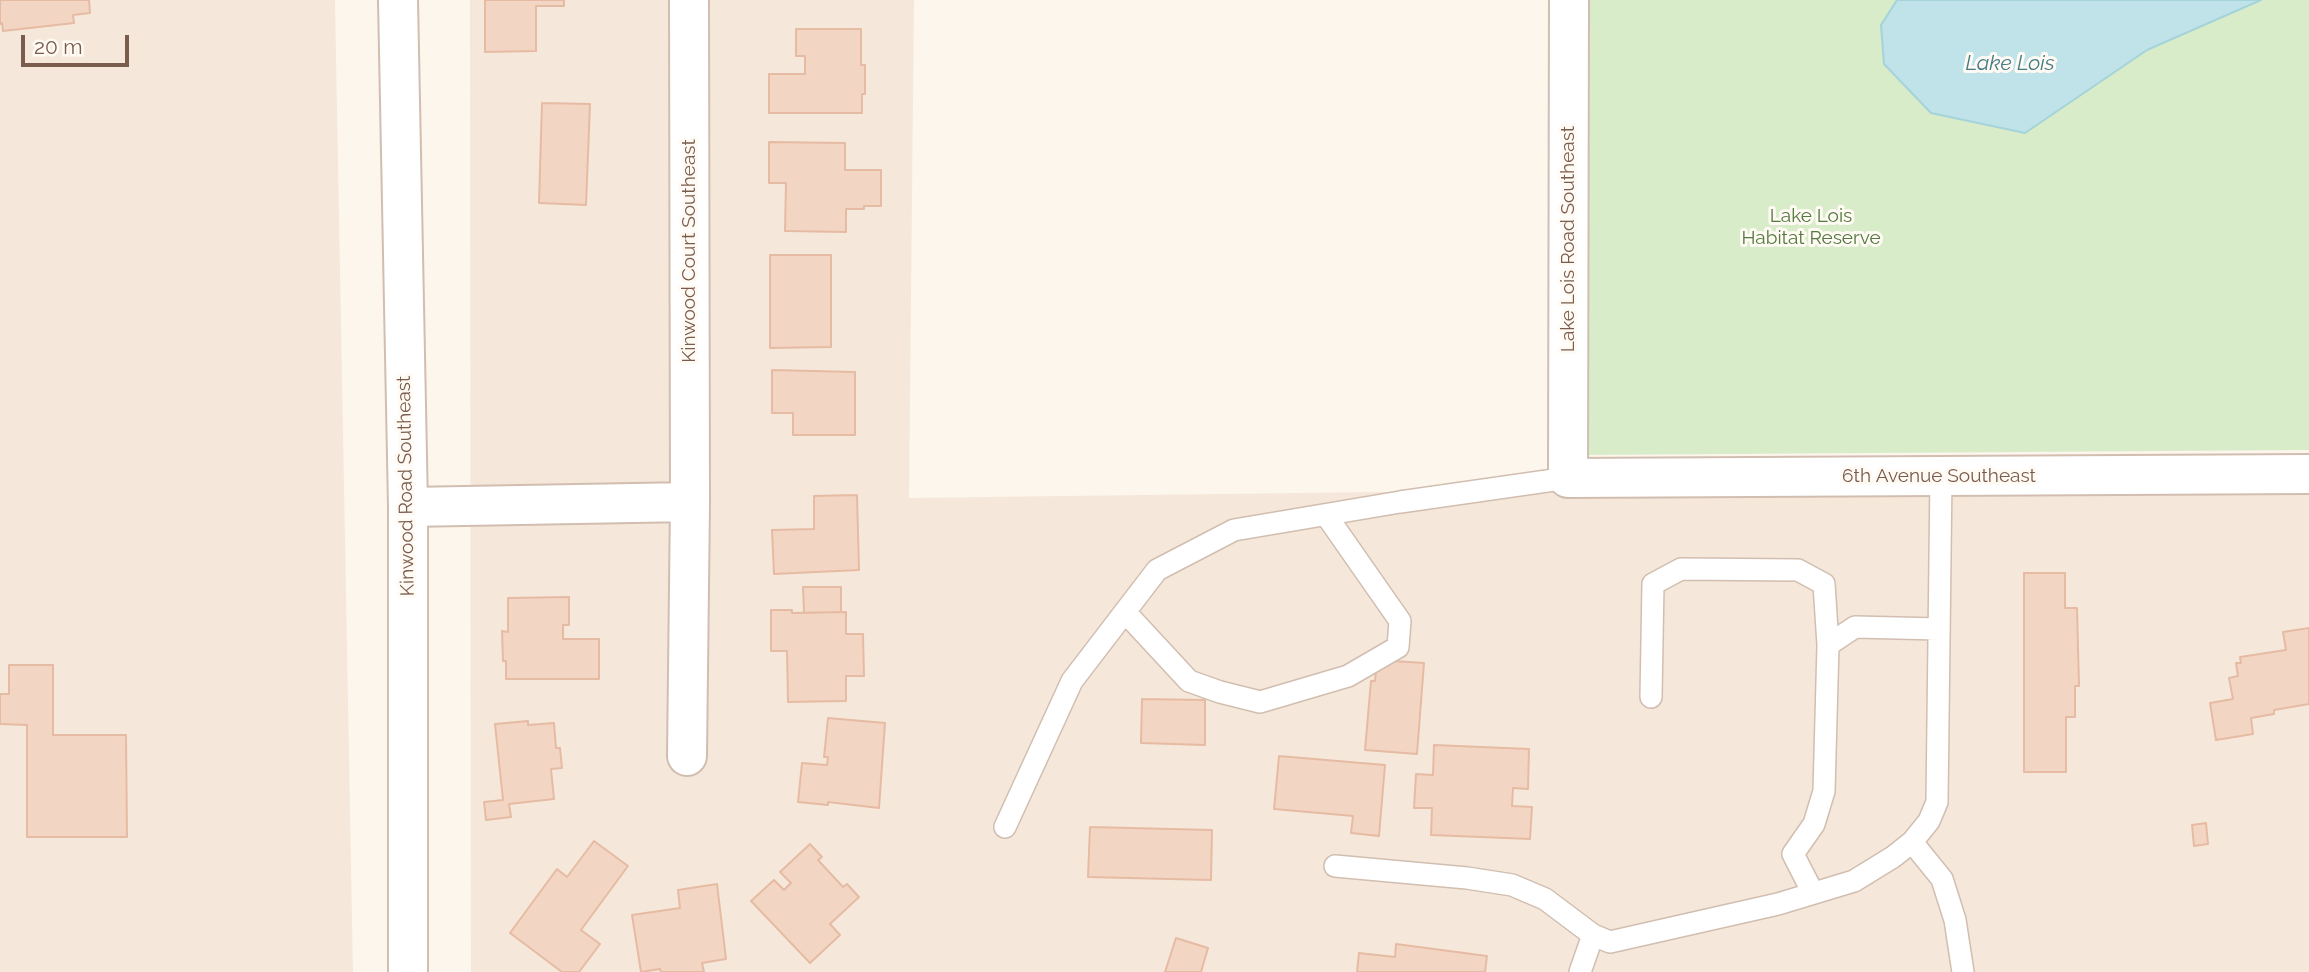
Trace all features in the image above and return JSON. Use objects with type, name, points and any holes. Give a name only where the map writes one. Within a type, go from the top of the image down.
[{"type":"street","name":"Kinwood Road Southeast","points":[[398,0],[408,507],[408,972]]},
{"type":"street","name":"Kinwood Court Southeast","points":[[687,755],[690,502],[689,0]]},
{"type":"street","name":"Lake Lois Road Southeast","points":[[1568,478],[1569,0]]},
{"type":"street","name":"6th Avenue Southeast","points":[[1568,478],[2309,474]]},
{"type":"street","points":[[408,507],[690,502]]},
{"type":"lane","points":[[1335,866],[1467,878],[1512,885],[1545,899],[1593,935],[1610,942],[1854,881],[1894,857],[1912,842],[1929,821],[1937,802],[1941,476]]},
{"type":"lane","points":[[1005,827],[1072,681],[1157,570],[1234,530],[1400,502],[1568,478]]},
{"type":"lane","points":[[1125,612],[1189,681],[1220,692],[1260,702],[1348,677],[1398,646],[1400,621],[1326,515]]},
{"type":"lane","points":[[1651,697],[1653,584],[1681,569],[1798,570],[1824,584],[1828,645],[1824,792],[1814,824],[1793,854],[1813,893]]},
{"type":"lane","points":[[1828,645],[1855,627],[1939,629]]},
{"type":"lane","points":[[1912,842],[1942,879],[1955,920],[1963,972]]},
{"type":"lane","points":[[1580,972],[1593,935]]},
{"type":"shaded area","points":[[0,0],[335,0],[353,972],[0,972]]},
{"type":"shaded area","points":[[470,0],[914,0],[909,498],[2309,480],[2309,972],[471,972]]},
{"type":"green space","name":"Lake Lois Habitat Reserve","points":[[1581,0],[2309,0],[2309,450],[1585,455]]},
{"type":"water","name":"Lake Lois","points":[[1897,0],[2261,0],[2147,50],[2025,133],[1931,113],[1884,64],[1881,25]]},
{"type":"building","points":[[0,0],[89,0],[90,13],[73,15],[74,23],[3,31],[2,23],[0,24]]},
{"type":"building","points":[[485,0],[564,0],[564,6],[536,6],[536,51],[485,52]]},
{"type":"building","points":[[796,29],[861,29],[861,65],[865,65],[862,113],[769,113],[769,74],[805,74],[805,56],[796,56]]},
{"type":"building","points":[[542,103],[590,104],[586,205],[539,203]]},
{"type":"building","points":[[769,142],[845,143],[845,170],[881,170],[881,206],[846,209],[846,232],[785,231],[786,183],[769,183]]},
{"type":"building","points":[[770,255],[831,255],[831,347],[770,348]]},
{"type":"building","points":[[772,370],[855,372],[855,435],[793,435],[793,413],[772,413]]},
{"type":"building","points":[[857,495],[859,570],[774,574],[772,530],[814,529],[814,496]]},
{"type":"building","points":[[2024,573],[2065,573],[2065,608],[2077,608],[2079,686],[2075,686],[2075,717],[2066,717],[2066,772],[2024,772]]},
{"type":"building","points":[[803,587],[841,587],[841,612],[804,613]]},
{"type":"building","points":[[569,597],[569,625],[563,625],[563,639],[599,639],[599,679],[506,679],[502,631],[508,632],[508,598]]},
{"type":"building","points":[[771,610],[792,610],[792,613],[846,612],[846,634],[863,634],[864,676],[846,676],[846,701],[788,702],[787,651],[771,651]]},
{"type":"building","points":[[2309,628],[2309,704],[2274,710],[2274,714],[2251,718],[2253,734],[2216,740],[2210,703],[2233,699],[2229,678],[2238,676],[2236,663],[2241,663],[2240,657],[2286,650],[2283,632]]},
{"type":"building","points":[[1377,660],[1424,663],[1417,754],[1365,750],[1371,681],[1375,681]]},
{"type":"building","points":[[9,665],[53,665],[53,735],[126,735],[127,837],[27,837],[27,725],[0,724],[0,694],[9,694]]},
{"type":"building","points":[[1142,699],[1205,700],[1205,745],[1141,743]]},
{"type":"building","points":[[828,718],[885,723],[879,808],[828,802],[828,805],[798,802],[802,763],[827,765],[828,757],[824,757]]},
{"type":"building","points":[[528,721],[528,725],[554,723],[556,748],[560,748],[562,768],[551,769],[554,799],[509,804],[511,817],[486,820],[484,802],[503,800],[495,724]]},
{"type":"building","points":[[1434,745],[1529,749],[1528,789],[1513,788],[1512,806],[1532,807],[1530,839],[1431,835],[1432,808],[1414,808],[1416,774],[1433,775]]},
{"type":"building","points":[[1279,756],[1385,765],[1379,836],[1351,833],[1353,816],[1274,809]]},
{"type":"building","points":[[2206,823],[2208,844],[2194,846],[2192,825]]},
{"type":"building","points":[[1090,827],[1212,830],[1211,880],[1088,877]]},
{"type":"building","points":[[594,841],[628,866],[581,930],[600,944],[579,972],[562,972],[510,933],[557,869],[567,877]]},
{"type":"building","points":[[810,844],[822,857],[818,860],[843,887],[847,884],[859,897],[830,924],[840,935],[810,963],[751,901],[774,880],[784,890],[791,883],[780,872]]},
{"type":"building","points":[[717,884],[726,959],[702,963],[704,972],[661,972],[660,969],[641,972],[632,915],[680,908],[678,890]]},
{"type":"building","points":[[1176,938],[1208,948],[1201,972],[1165,972]]},
{"type":"building","points":[[1396,944],[1487,956],[1485,972],[1357,972],[1359,953],[1395,957]]}]
